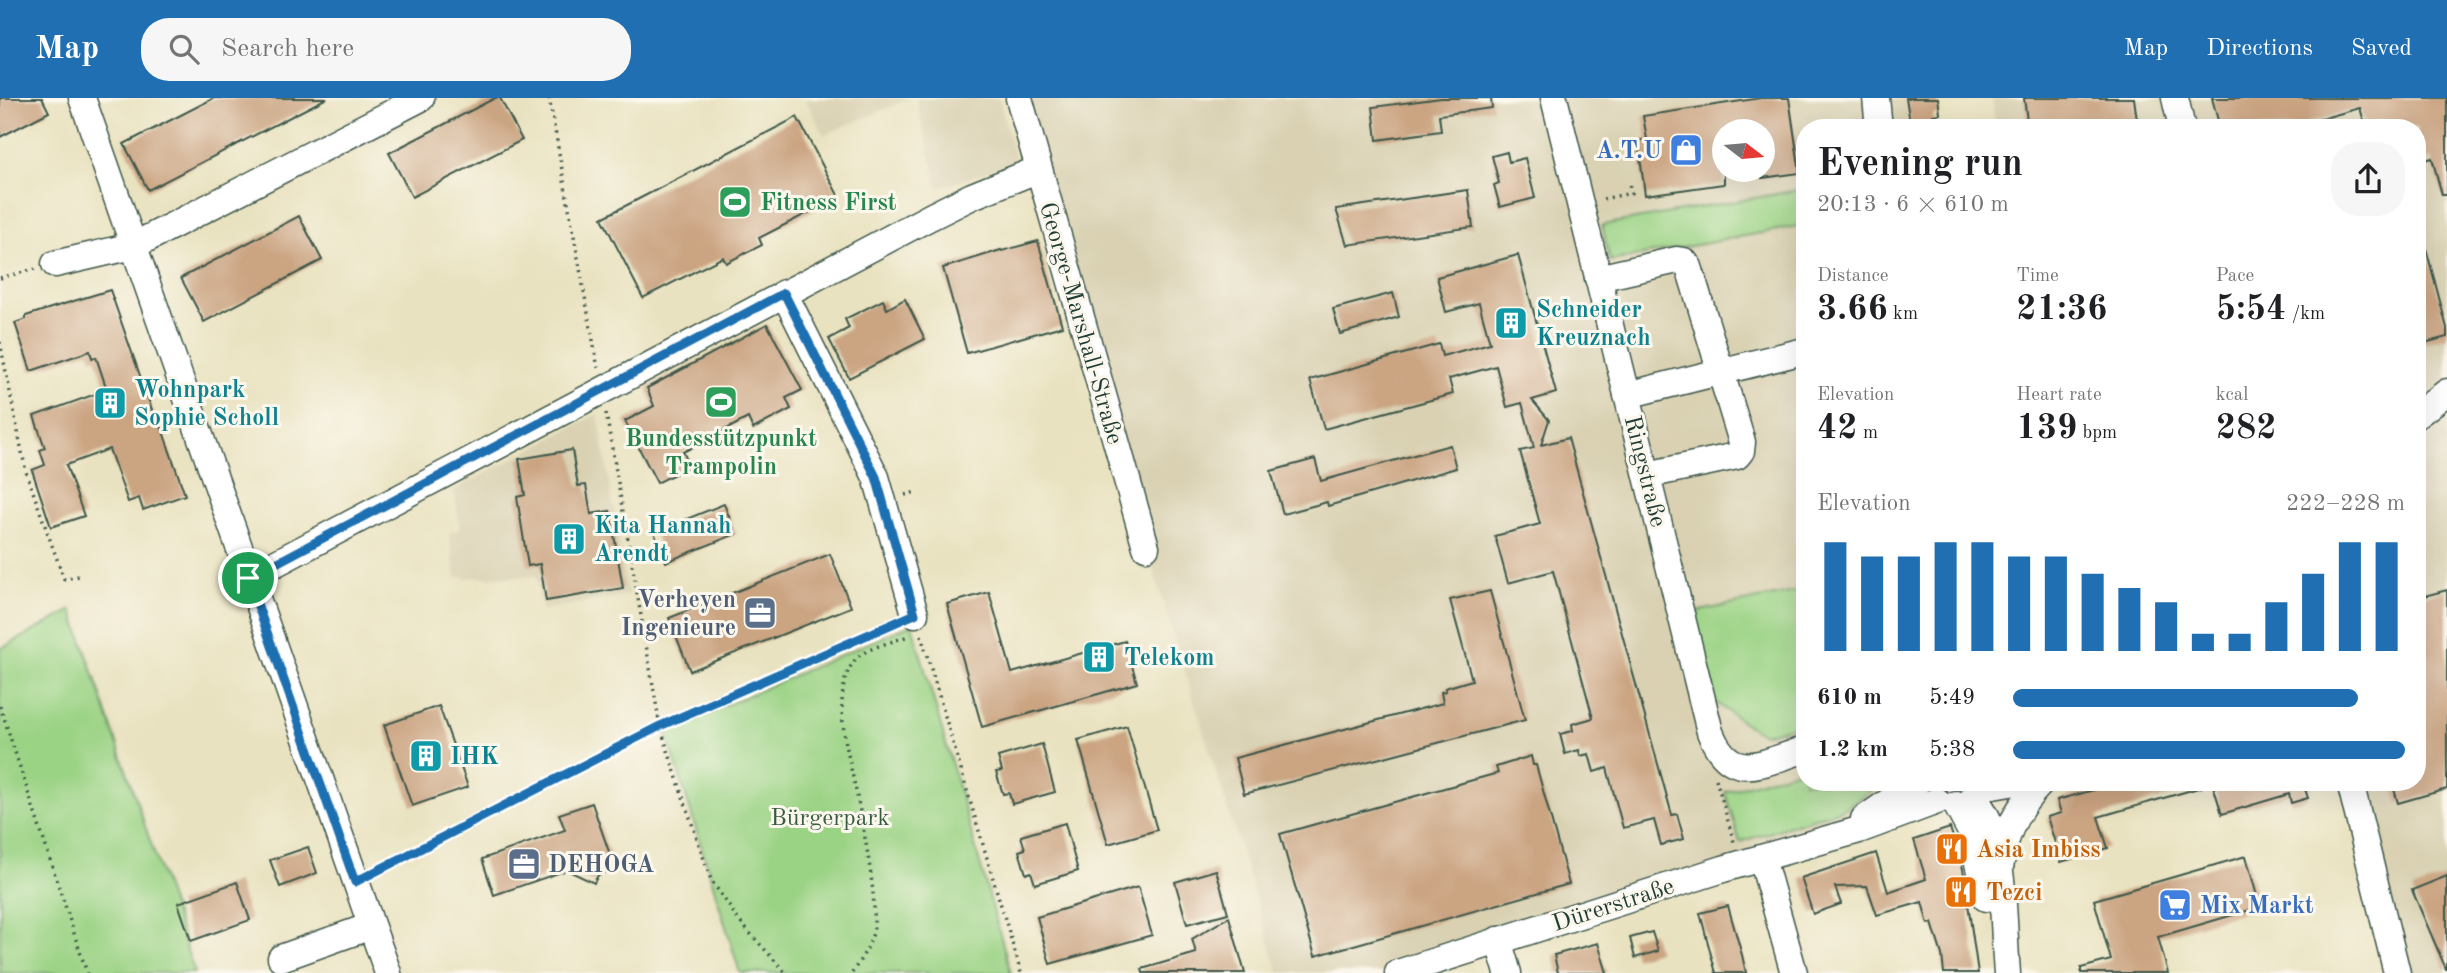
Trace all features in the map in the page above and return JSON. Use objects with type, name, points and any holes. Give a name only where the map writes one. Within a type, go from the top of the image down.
[{"type":"street","points":[[82,98],[388,973]]},
{"type":"street","points":[[55,264],[133,246],[421,98]]},
{"type":"street","name":"George-Marshall-Straße","points":[[1019,98],[1146,547]]},
{"type":"street","name":"Ringstraße","points":[[1554,98],[1716,749]]},
{"type":"street","points":[[1876,98],[1878,119]]},
{"type":"street","points":[[2175,98],[2180,119]]},
{"type":"street","points":[[248,578],[784,293],[972,196],[1039,169]]},
{"type":"street","points":[[1598,278],[1677,260],[1684,261],[1689,267],[1742,442],[1737,456],[1647,475]]},
{"type":"street","points":[[784,293],[876,477],[917,622]]},
{"type":"street","points":[[1627,396],[1796,353]]},
{"type":"street","points":[[2426,408],[2447,392]]},
{"type":"street","points":[[1716,749],[1729,762],[1743,767],[1796,752]]},
{"type":"street","points":[[1953,791],[1989,822],[1999,875],[2006,973]]},
{"type":"street","points":[[1953,791],[1971,832],[2006,973]]},
{"type":"street","name":"Dürerstraße","points":[[1398,973],[1751,861],[1829,839],[1857,824],[1953,791]]},
{"type":"street","points":[[1999,875],[2003,844],[2010,826],[2034,791]]},
{"type":"street","points":[[2352,791],[2397,973]]},
{"type":"street","points":[[1751,861],[1794,973]]},
{"type":"street","points":[[281,958],[371,926]]},
{"type":"street","points":[[1498,940],[1508,973]]},
{"type":"path","points":[[549,98],[660,726],[711,880],[740,922],[786,973]]},
{"type":"path","points":[[1580,204],[1630,193],[1629,183]]},
{"type":"path","points":[[0,278],[55,264]]},
{"type":"path","points":[[0,342],[26,472],[64,579],[79,576]]},
{"type":"path","points":[[355,882],[660,726],[917,622]]},
{"type":"path","points":[[852,973],[868,947],[874,926],[872,890],[857,796],[845,743],[843,695],[847,672],[860,655],[917,622]]},
{"type":"path","points":[[917,622],[1021,973]]},
{"type":"path","points":[[0,706],[88,973]]},
{"type":"path","points":[[1716,749],[1716,780],[1751,861]]},
{"type":"shaded area","points":[[805,98],[911,98],[824,135]]},
{"type":"shaded area","points":[[916,98],[999,98],[1016,162],[938,188]]},
{"type":"shaded area","points":[[1021,98],[1906,98],[1908,119],[1796,119],[1796,791],[1913,791],[1825,838],[1398,973],[1279,973],[1146,547]]},
{"type":"shaded area","points":[[1992,98],[2447,98],[2447,973],[2397,973],[2352,791],[2426,791],[2426,119],[1994,119]]},
{"type":"shaded area","points":[[598,414],[628,595],[542,610],[536,576],[456,578],[449,534],[460,529],[454,490]]},
{"type":"green space","points":[[1796,190],[1796,226],[1610,261],[1602,225]]},
{"type":"green space","points":[[1796,592],[1796,726],[1764,734],[1712,700],[1689,613]]},
{"type":"green space","points":[[72,610],[195,973],[0,973],[0,649]]},
{"type":"green space","name":"Bürgerpark","points":[[912,624],[1011,973],[740,973],[666,731]]},
{"type":"green space","points":[[1796,770],[1796,791],[1870,791],[1843,809],[1740,842],[1725,792]]},
{"type":"building","points":[[0,98],[42,98],[49,112],[0,137]]},
{"type":"building","points":[[214,98],[327,98],[148,190],[124,144]]},
{"type":"building","points":[[495,98],[500,98],[522,140],[412,197],[389,153]]},
{"type":"building","points":[[1441,98],[1491,98],[1492,108],[1439,115],[1441,131],[1377,140],[1373,107]]},
{"type":"building","name":"A.T.U","points":[[1761,98],[1789,98],[1796,146],[1796,174],[1775,176],[1775,119],[1712,119],[1712,182],[1724,184],[1645,195],[1638,141],[1647,139],[1643,116]]},
{"type":"building","points":[[1906,98],[1938,98],[1940,114],[1933,115],[1934,119],[1910,119]]},
{"type":"building","points":[[2024,98],[2134,98],[2137,119],[2027,119]]},
{"type":"building","points":[[2212,98],[2447,98],[2447,195],[2442,195],[2432,158],[2426,160],[2426,119],[2363,119],[2360,108],[2320,119],[2218,119]]},
{"type":"building","points":[[797,117],[839,197],[759,238],[762,245],[726,263],[723,257],[643,298],[602,218]]},
{"type":"building","points":[[1507,152],[1509,162],[1525,158],[1535,198],[1500,207],[1494,185],[1499,183],[1492,156]]},
{"type":"building","points":[[1468,190],[1473,227],[1347,245],[1336,209]]},
{"type":"building","points":[[299,216],[322,260],[204,322],[181,278]]},
{"type":"building","points":[[1038,241],[1062,326],[967,353],[943,268]]},
{"type":"building","points":[[2426,248],[2447,328],[2447,337],[2426,343]]},
{"type":"building","points":[[1518,255],[1556,393],[1532,400],[1549,420],[1541,445],[1568,438],[1672,815],[1677,814],[1684,839],[1661,845],[1654,820],[1623,828],[1607,768],[1594,772],[1589,754],[1580,756],[1579,750],[1565,754],[1560,734],[1573,731],[1572,724],[1593,718],[1553,571],[1508,583],[1495,536],[1540,524],[1520,451],[1534,448],[1522,403],[1507,407],[1496,366],[1449,379],[1453,394],[1324,429],[1310,380],[1439,344],[1442,356],[1490,343],[1479,303],[1446,312],[1437,277]]},
{"type":"building","name":"Wohnpark Sophie Scholl","points":[[110,290],[185,495],[143,510],[139,498],[128,502],[109,449],[66,465],[84,516],[51,527],[32,470],[45,465],[40,450],[45,448],[34,416],[107,390],[96,357],[92,358],[90,351],[31,371],[15,323],[26,319],[26,316]]},
{"type":"building","points":[[1393,293],[1399,317],[1340,334],[1333,309]]},
{"type":"building","points":[[905,299],[925,339],[849,378],[829,339],[849,328],[845,319],[883,300],[887,309]]},
{"type":"building","name":"Bundesstützpunkt Trampolin","points":[[767,324],[802,390],[786,398],[791,409],[753,429],[748,418],[683,452],[690,466],[657,483],[625,421],[654,406],[647,388]]},
{"type":"building","points":[[1450,445],[1456,468],[1328,506],[1327,502],[1283,514],[1271,471],[1315,459],[1321,481]]},
{"type":"building","name":"Kita Hannah Arendt","points":[[572,450],[578,486],[586,485],[591,514],[610,511],[623,588],[546,601],[540,564],[528,566],[517,497],[525,495],[519,459]]},
{"type":"building","points":[[724,504],[736,534],[666,562],[654,532]]},
{"type":"building","name":"Verheyen Ingenieure","points":[[830,554],[851,607],[690,671],[669,618]]},
{"type":"building","points":[[2447,590],[2447,789],[2398,803],[2395,791],[2426,791],[2426,596]]},
{"type":"building","points":[[1490,591],[1525,720],[1244,794],[1235,758],[1443,703],[1441,692],[1446,691],[1445,688],[1472,680],[1450,600]]},
{"type":"building","name":"Telekom","points":[[989,592],[1012,673],[1125,641],[1137,683],[982,727],[947,604]]},
{"type":"building","name":"IHK","points":[[439,706],[468,787],[412,806],[384,725]]},
{"type":"building","points":[[1127,726],[1157,830],[1108,844],[1078,740]]},
{"type":"building","points":[[1042,744],[1055,792],[1012,804],[1009,793],[1003,794],[996,772],[1002,771],[998,757]]},
{"type":"building","points":[[1531,756],[1533,765],[1536,765],[1569,884],[1315,956],[1280,834],[1498,773],[1496,767]]},
{"type":"building","points":[[2090,791],[2188,791],[2098,817],[2108,848],[2061,862],[2047,817],[2061,813],[2057,800]]},
{"type":"building","points":[[2215,791],[2306,791],[2308,798],[2291,803],[2289,794],[2222,814]]},
{"type":"building","points":[[592,803],[615,869],[598,875],[594,883],[567,870],[494,895],[482,859],[565,830],[559,814]]},
{"type":"building","points":[[1065,823],[1078,871],[1035,884],[1031,872],[1026,874],[1019,851],[1025,849],[1021,836]]},
{"type":"building","points":[[1950,828],[1963,869],[1978,973],[1944,973],[1942,955],[1932,923],[1928,924],[1922,902],[1877,915],[1867,886],[1835,887],[1841,904],[1813,914],[1801,878],[1876,853],[1888,892],[1926,879],[1914,840]]},
{"type":"building","points":[[308,847],[317,873],[280,887],[270,860]]},
{"type":"building","name":"Mix Markt","points":[[2246,856],[2260,907],[2158,937],[2168,973],[2081,973],[2081,968],[2111,960],[2094,900]]},
{"type":"building","points":[[1216,870],[1228,913],[1187,924],[1175,882]]},
{"type":"building","points":[[2447,876],[2447,969],[2446,969],[2412,890]]},
{"type":"building","points":[[237,882],[250,920],[191,941],[178,903]]},
{"type":"building","points":[[1138,887],[1152,935],[1050,964],[1037,917]]},
{"type":"building","points":[[1728,906],[1746,973],[1716,973],[1710,951],[1700,913]]},
{"type":"building","points":[[1229,917],[1245,973],[1143,973],[1142,969],[1196,953],[1192,939]]},
{"type":"building","points":[[1652,932],[1658,951],[1635,958],[1630,938]]},
{"type":"building","points":[[1598,943],[1607,973],[1558,973],[1554,955]]},
{"type":"place","name":"A.T.U","points":[[1686,150]]},
{"type":"place","name":"Fitness First","points":[[735,202]]},
{"type":"place","name":"Schneider Kreuznach","points":[[1511,323]]},
{"type":"place","name":"Bundesstützpunkt Trampolin","points":[[721,402]]},
{"type":"place","name":"Wohnpark Sophie Scholl","points":[[110,403]]},
{"type":"place","name":"Kita Hannah Arendt","points":[[569,539]]},
{"type":"place","name":"Verheyen Ingenieure","points":[[760,613]]},
{"type":"place","name":"Telekom","points":[[1099,657]]},
{"type":"place","name":"IHK","points":[[426,756]]},
{"type":"place","name":"Asia Imbiss","points":[[1952,849]]},
{"type":"place","name":"DEHOGA","points":[[524,864]]},
{"type":"place","name":"Tezci","points":[[1961,892]]},
{"type":"place","name":"Mix Markt","points":[[2175,905]]},
{"type":"route","points":[[784,293],[876,477],[915,614],[660,726],[355,882],[248,578],[784,293]]}]
